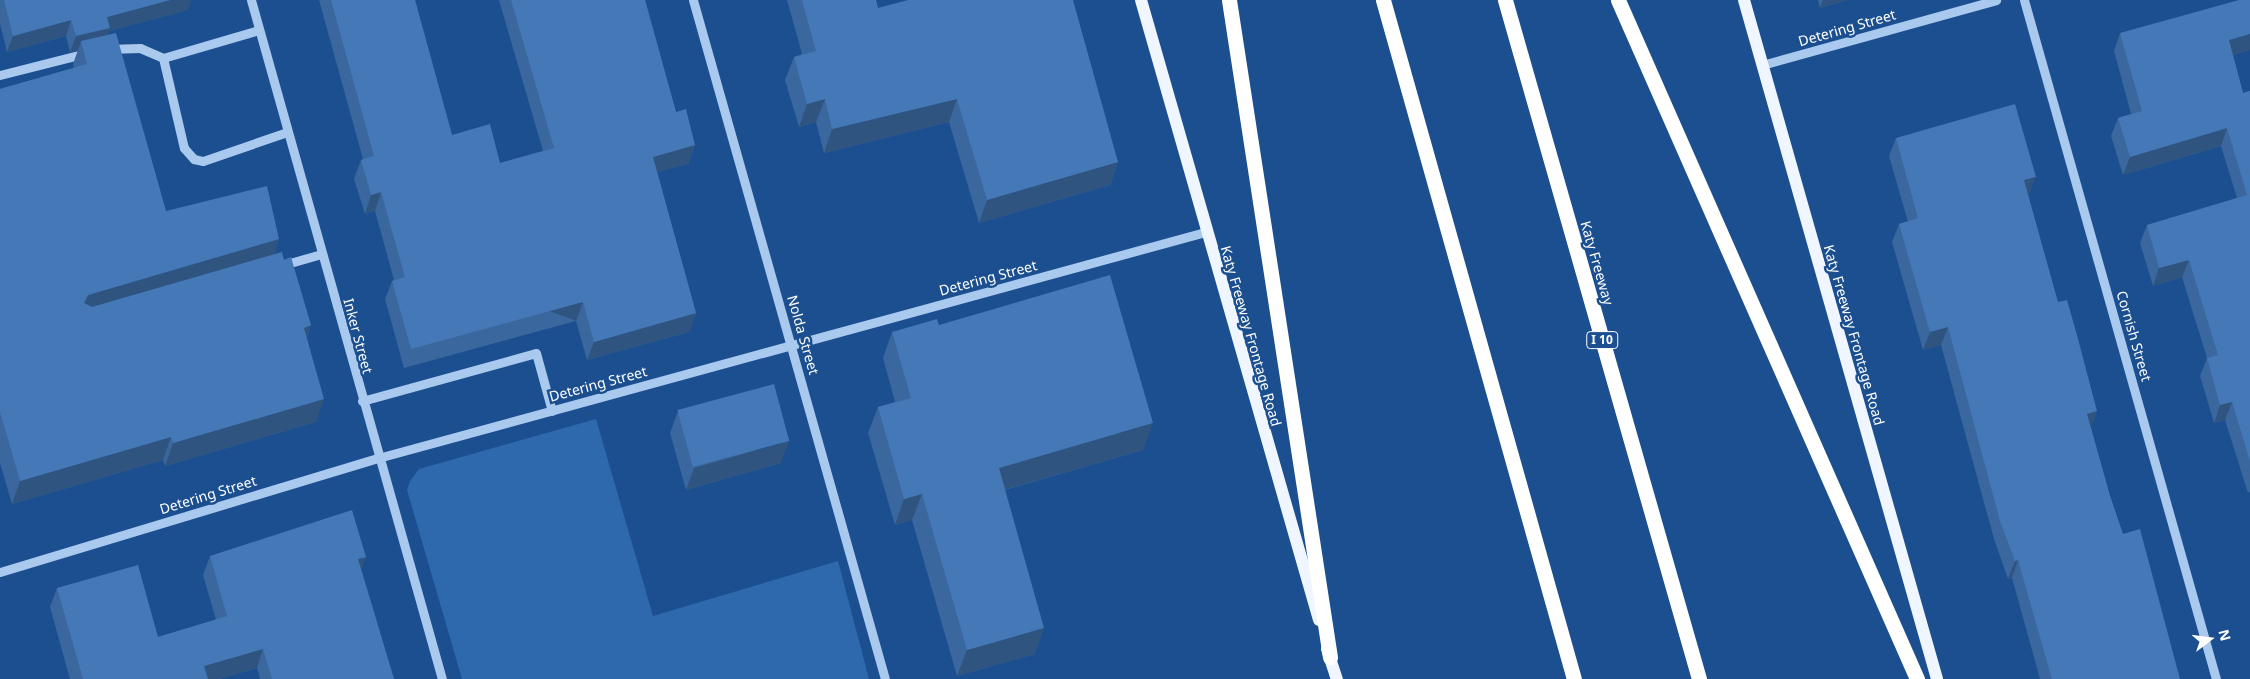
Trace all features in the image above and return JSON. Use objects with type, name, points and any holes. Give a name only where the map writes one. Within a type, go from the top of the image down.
[{"type":"highway","points":[[1229,0],[1330,657]]},
{"type":"highway","points":[[1383,0],[1574,679]]},
{"type":"highway","name":"Katy Freeway","points":[[1505,0],[1699,679]]},
{"type":"highway","points":[[1618,0],[1918,679]]},
{"type":"main road","name":"Katy Freeway Frontage Road","points":[[1141,0],[1205,232],[1336,679]]},
{"type":"main road","name":"Katy Freeway Frontage Road","points":[[1744,0],[1937,679]]},
{"type":"street","name":"Inker Street","points":[[251,0],[378,458],[442,679]]},
{"type":"street","name":"Nolda Street","points":[[693,0],[885,679]]},
{"type":"street","name":"Detering Street","points":[[1762,66],[1996,0]]},
{"type":"street","name":"Cornish Street","points":[[2024,0],[2216,679]]},
{"type":"street","points":[[0,75],[122,46],[164,58],[259,30]]},
{"type":"street","points":[[164,58],[184,148],[194,159],[203,161],[288,132]]},
{"type":"street","name":"Detering Street","points":[[0,572],[378,458],[1205,232]]},
{"type":"street","points":[[273,268],[321,254]]},
{"type":"street","points":[[362,401],[536,353],[552,411]]},
{"type":"shaded area","points":[[596,419],[653,616],[838,561],[869,679],[462,679],[407,490],[410,481],[419,469]]},
{"type":"building","points":[[4,0],[170,0],[107,17],[110,28],[76,36],[71,20],[13,36]]},
{"type":"building","points":[[331,0],[415,0],[452,135],[490,124],[500,163],[554,148],[511,0],[645,0],[676,112],[686,109],[695,145],[653,157],[696,313],[594,342],[583,302],[411,349],[392,281],[405,277],[381,192],[371,195],[361,160],[374,156]]},
{"type":"building","points":[[802,0],[876,0],[878,8],[908,0],[1073,0],[1118,162],[987,200],[957,99],[832,129],[825,99],[807,104],[794,57],[816,51]]},
{"type":"building","points":[[2239,0],[2250,0],[2250,34],[2229,40],[2243,93],[2250,91],[2250,461],[2232,402],[2220,405],[2207,358],[2218,355],[2189,260],[2159,268],[2147,225],[2247,195],[2227,128],[2130,157],[2118,118],[2142,111],[2120,33]]},
{"type":"building","points":[[116,33],[166,211],[267,186],[279,239],[88,295],[84,303],[92,307],[282,252],[284,260],[291,257],[311,325],[304,328],[324,399],[173,443],[171,437],[20,481],[0,412],[0,89],[87,64],[81,41]]},
{"type":"building","points":[[2015,104],[2036,177],[2024,180],[2058,302],[2067,300],[2077,335],[2097,411],[2087,414],[2110,496],[2123,534],[2140,529],[2180,679],[2052,679],[2018,560],[2015,561],[2000,521],[1948,327],[1930,332],[1899,224],[1918,218],[1896,138]]},
{"type":"building","points":[[1110,275],[1153,423],[999,468],[1044,628],[967,650],[922,494],[904,499],[878,407],[911,398],[892,332],[937,319],[939,325]]},
{"type":"building","points":[[774,384],[789,441],[693,467],[677,410]]},
{"type":"building","points":[[352,510],[366,557],[358,559],[394,679],[272,679],[263,649],[204,666],[208,679],[83,679],[57,588],[138,565],[158,637],[227,616],[210,556]]}]
